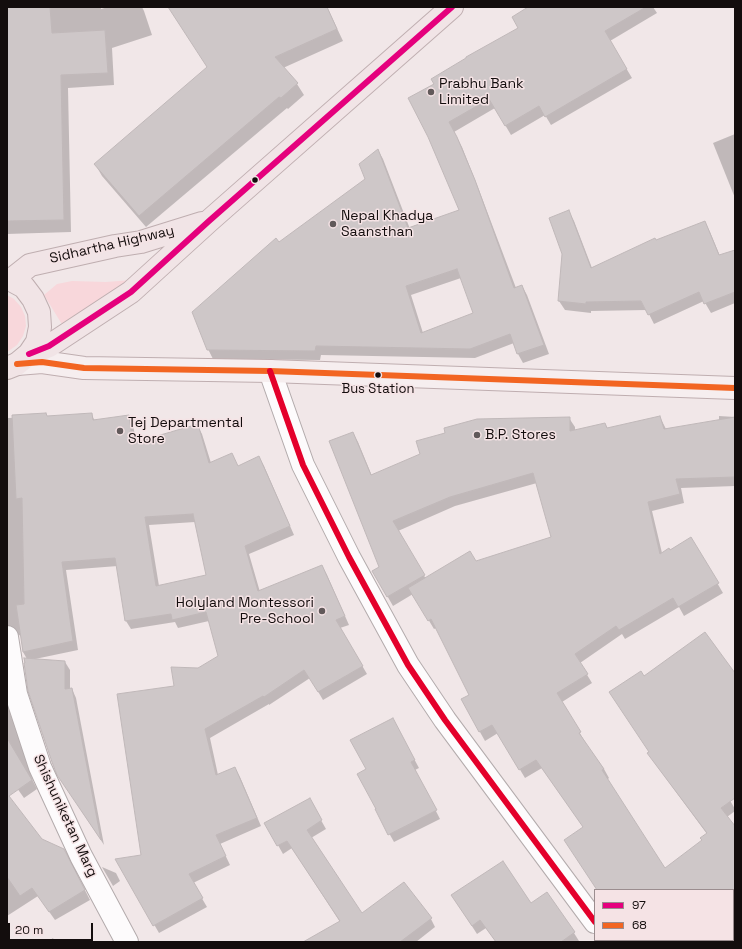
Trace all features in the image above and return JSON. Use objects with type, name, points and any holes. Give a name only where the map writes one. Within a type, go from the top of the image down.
[{"type":"highway","points":[[209,221],[452,7]]},
{"type":"highway","name":"Sidhartha Highway","points":[[9,280],[30,264],[141,242],[209,221]]},
{"type":"highway","name":"Sidhartha Highway","points":[[17,362],[49,346],[131,292],[209,221]]},
{"type":"highway","points":[[9,280],[24,287],[33,299],[39,312],[40,327],[37,342],[17,362]]},
{"type":"main road","points":[[17,362],[42,362],[84,368],[270,371],[735,388]]},
{"type":"street","points":[[270,371],[303,465],[349,558],[408,665],[445,720],[594,921]]},
{"type":"street","name":"Shishuniketan Marg","points":[[7,637],[16,694],[40,767],[81,856],[127,942]]},
{"type":"shaded area","points":[[132,280],[63,326],[44,295],[57,284],[72,281],[106,282]]},
{"type":"shaded area","points":[[7,295],[14,299],[21,307],[25,316],[26,326],[23,336],[17,345],[7,352]]},
{"type":"building","points":[[7,7],[50,7],[52,33],[105,30],[108,73],[61,75],[64,220],[7,221]]},
{"type":"building","points":[[168,7],[327,7],[337,29],[275,57],[298,83],[281,98],[279,97],[139,216],[94,164],[207,67]]},
{"type":"building","points":[[528,7],[646,7],[605,31],[627,69],[545,117],[539,106],[505,126],[489,99],[449,122],[475,180],[514,288],[522,285],[544,345],[517,354],[510,334],[470,349],[316,346],[315,351],[207,350],[192,312],[276,238],[279,242],[365,179],[359,164],[378,149],[408,228],[459,210],[428,137],[408,98],[434,84],[431,79],[466,57],[518,28],[512,17]],"holes":[[[457,269],[473,313],[421,333],[406,286]]]},
{"type":"building","points":[[569,210],[591,268],[655,238],[656,240],[705,221],[719,255],[735,250],[735,292],[704,304],[699,292],[648,315],[641,301],[586,302],[586,304],[558,301],[562,254],[549,218]]},
{"type":"building","points":[[46,413],[47,416],[92,413],[93,420],[129,415],[133,443],[198,424],[209,463],[232,453],[238,466],[259,456],[290,526],[245,546],[258,591],[322,565],[345,616],[336,620],[363,666],[318,692],[304,670],[264,697],[263,696],[205,729],[216,775],[235,767],[257,818],[216,835],[226,856],[189,874],[203,898],[153,926],[115,859],[141,855],[117,694],[174,686],[171,667],[198,668],[218,656],[206,612],[172,620],[171,614],[125,621],[115,558],[62,562],[73,641],[23,652],[16,605],[24,604],[22,498],[16,499],[12,415]],"holes":[[[193,514],[206,575],[156,586],[145,517]]]},
{"type":"building","points":[[660,416],[664,429],[735,417],[735,477],[676,479],[680,494],[648,502],[660,554],[669,548],[670,550],[691,537],[719,583],[678,607],[673,598],[619,630],[616,626],[575,654],[588,674],[557,693],[581,732],[579,733],[604,769],[602,770],[665,868],[702,840],[700,838],[707,833],[647,753],[649,752],[609,692],[641,671],[644,676],[705,632],[735,673],[735,798],[721,808],[735,826],[735,890],[596,889],[564,840],[583,827],[536,760],[519,770],[492,725],[479,732],[461,699],[469,695],[431,619],[428,621],[408,588],[470,551],[476,561],[551,537],[533,473],[450,497],[393,521],[425,575],[387,597],[372,571],[379,567],[329,441],[353,432],[371,475],[420,454],[416,441],[445,433],[444,428],[477,419],[570,417],[570,431],[605,423],[607,428]]},
{"type":"building","points":[[24,658],[65,661],[65,689],[72,688],[101,840],[57,775],[28,691]]},
{"type":"building","points":[[393,718],[415,760],[411,762],[437,810],[388,835],[357,774],[366,769],[350,740]]},
{"type":"building","points":[[7,738],[32,780],[9,796],[42,839],[64,849],[85,890],[49,912],[32,888],[20,896],[7,877]]},
{"type":"building","points":[[310,798],[322,820],[307,830],[362,913],[404,882],[432,918],[400,942],[303,942],[340,921],[287,841],[277,846],[264,823]]},
{"type":"building","points":[[503,861],[531,903],[547,892],[575,932],[561,942],[496,942],[480,920],[472,926],[451,895]]},
{"type":"transit line","name":"97","points":[[29,354],[49,346],[131,292],[209,221],[452,7]]},
{"type":"transit line","name":"68","points":[[17,364],[42,362],[84,368],[270,371],[735,388]]},
{"type":"transit line","points":[[270,371],[303,465],[349,557],[408,665],[445,720],[594,921]]},
{"type":"place","name":"Prabhu Bank Limited","points":[[431,92]]},
{"type":"place","name":"Nepal Khadya Saansthan","points":[[333,224]]},
{"type":"place","name":"Bus Station","points":[[378,375]]},
{"type":"place","name":"Tej Departmental Store","points":[[120,431]]},
{"type":"place","name":"B.P. Stores","points":[[477,435]]},
{"type":"place","name":"Holyland Montessori Pre-School","points":[[322,611]]}]
